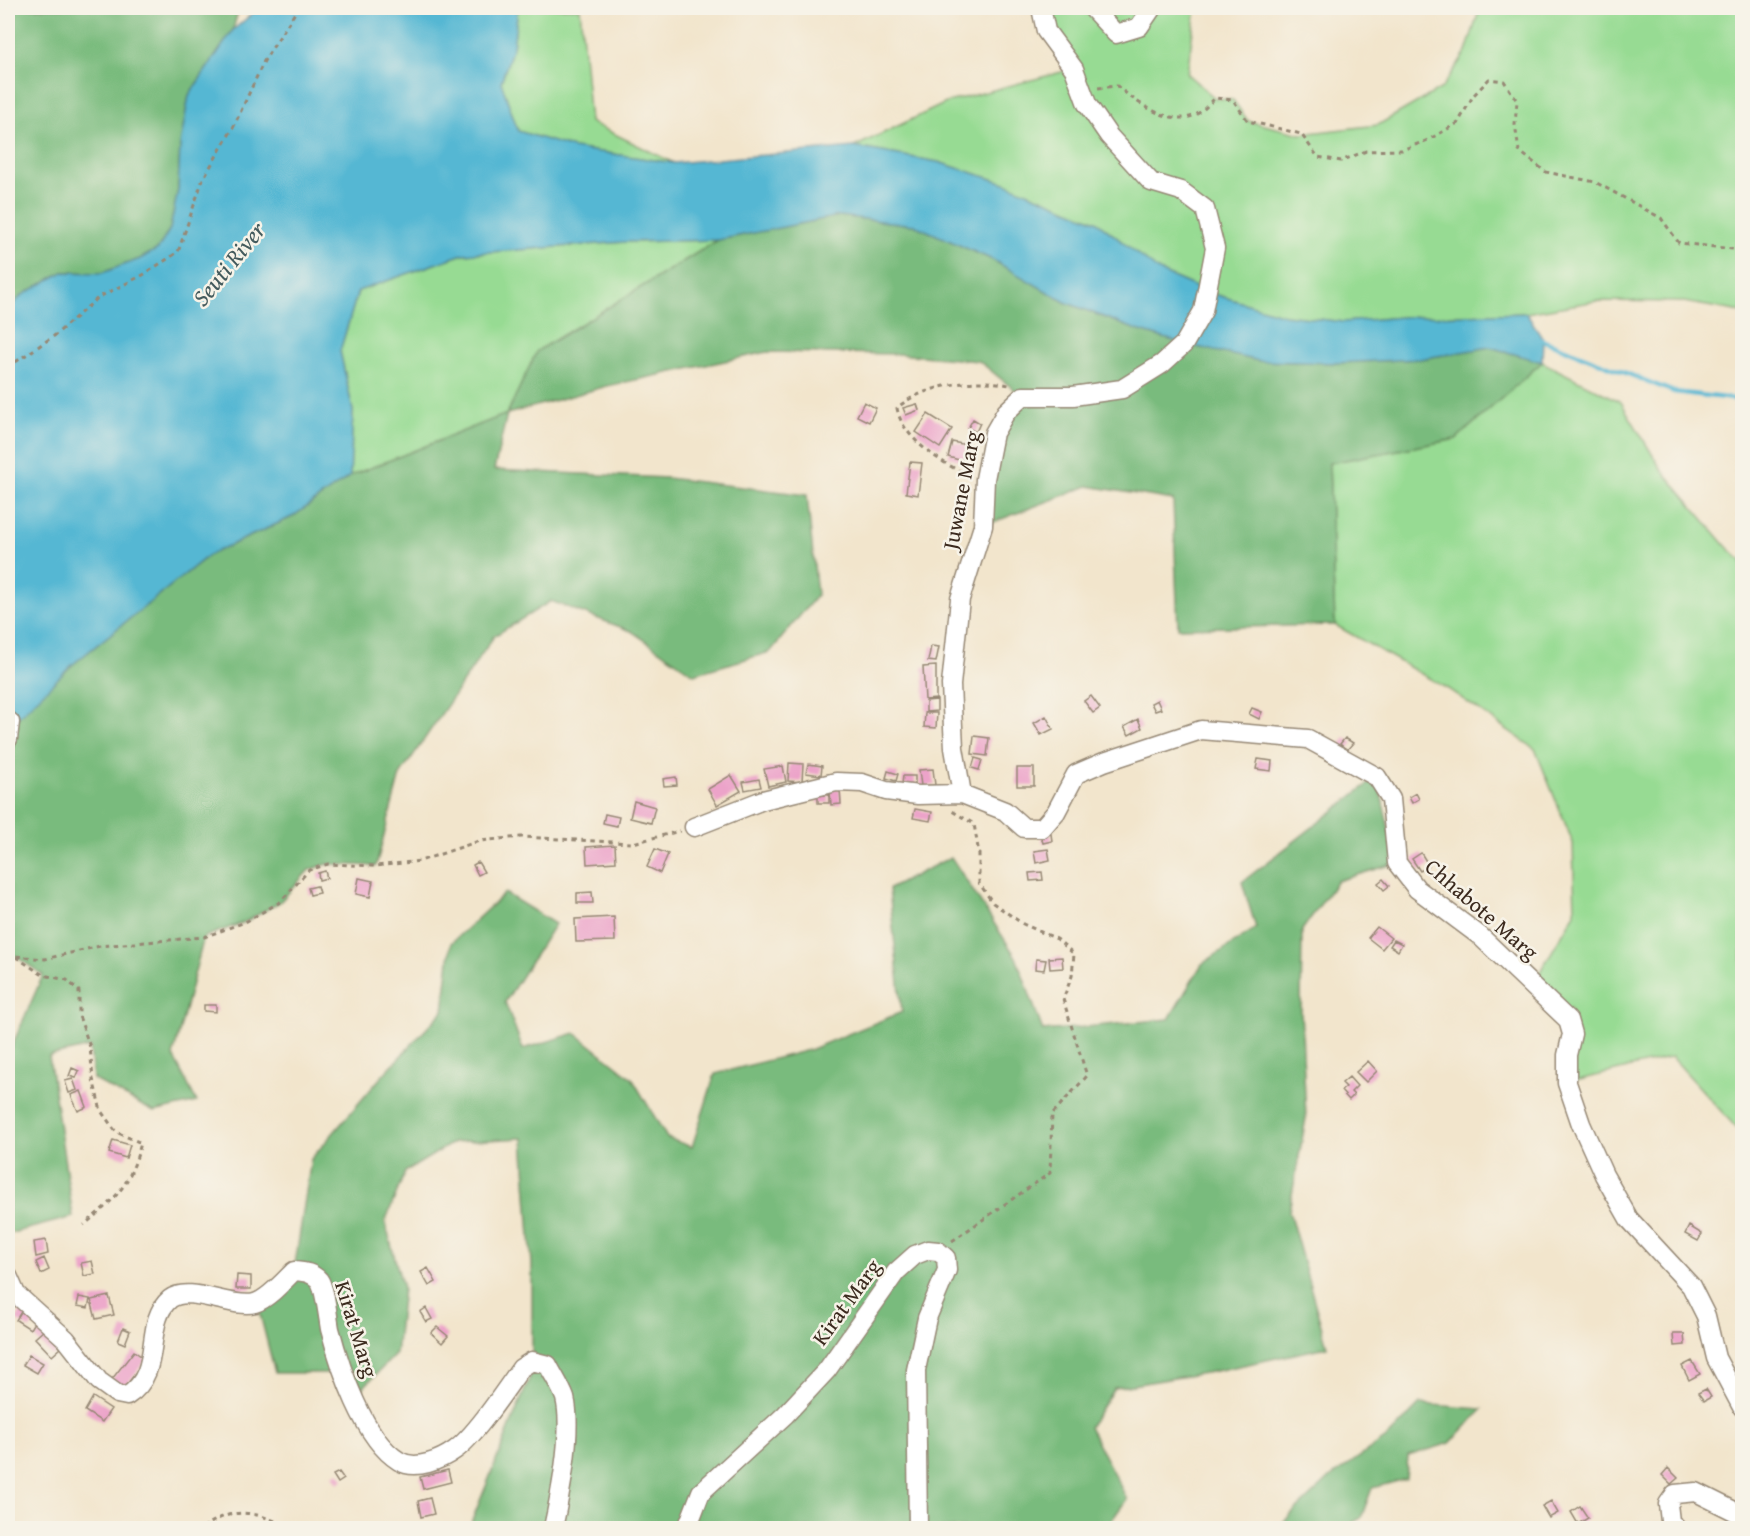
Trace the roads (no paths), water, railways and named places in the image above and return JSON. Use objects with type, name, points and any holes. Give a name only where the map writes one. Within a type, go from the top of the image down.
[{"type":"street","name":"Juwane Marg","points":[[962,794],[954,748],[951,685],[960,598],[983,526],[986,479],[994,433],[1006,412],[1023,396],[1073,396],[1122,388],[1162,364],[1184,344],[1203,310],[1215,248],[1205,209],[1180,191],[1151,182],[1109,136],[1087,104],[1074,69],[1046,31],[1041,8]]},
{"type":"street","points":[[1092,8],[1116,34],[1138,27],[1152,8]]},
{"type":"street","name":"Chhabote Marg","points":[[694,827],[763,800],[836,782],[862,783],[886,791],[918,795],[962,794],[1005,811],[1024,828],[1042,828],[1056,812],[1076,774],[1104,762],[1201,730],[1308,739],[1377,777],[1391,799],[1397,863],[1417,889],[1480,936],[1568,1020],[1572,1034],[1567,1055],[1567,1083],[1581,1124],[1604,1175],[1629,1219],[1691,1286],[1706,1316],[1716,1358],[1743,1407]]},
{"type":"street","name":"Kirat Marg","points":[[687,1528],[701,1492],[785,1415],[826,1370],[896,1272],[915,1255],[928,1250],[938,1251],[946,1258],[947,1270],[927,1318],[916,1370],[918,1528]]},
{"type":"street","name":"Kirat Marg","points":[[8,1276],[16,1294],[66,1339],[99,1381],[117,1394],[127,1396],[138,1389],[147,1374],[158,1313],[171,1298],[188,1294],[237,1304],[256,1302],[294,1271],[309,1272],[320,1282],[337,1353],[352,1399],[385,1448],[400,1461],[413,1465],[437,1461],[457,1449],[521,1368],[532,1361],[548,1365],[564,1396],[567,1412],[561,1491],[553,1528]]},
{"type":"street","points":[[1676,1528],[1670,1521],[1668,1504],[1675,1494],[1696,1492],[1743,1515]]},
{"type":"water","name":"Seuti River","points":[[259,8],[518,8],[513,47],[501,82],[518,131],[573,148],[674,163],[854,147],[938,162],[1005,183],[1096,221],[1159,271],[1207,292],[1284,315],[1344,322],[1402,317],[1526,313],[1543,338],[1542,362],[1490,347],[1420,359],[1337,363],[1259,361],[1184,344],[1137,330],[1065,302],[993,260],[914,225],[839,216],[718,240],[625,242],[463,254],[358,291],[340,351],[353,411],[350,476],[292,517],[209,555],[72,665],[8,727],[8,310],[22,295],[63,272],[102,273],[140,259],[158,249],[170,229],[178,190],[180,145],[189,95],[233,30]]},
{"type":"waterway","points":[[1537,338],[1674,392],[1742,400]]}]
